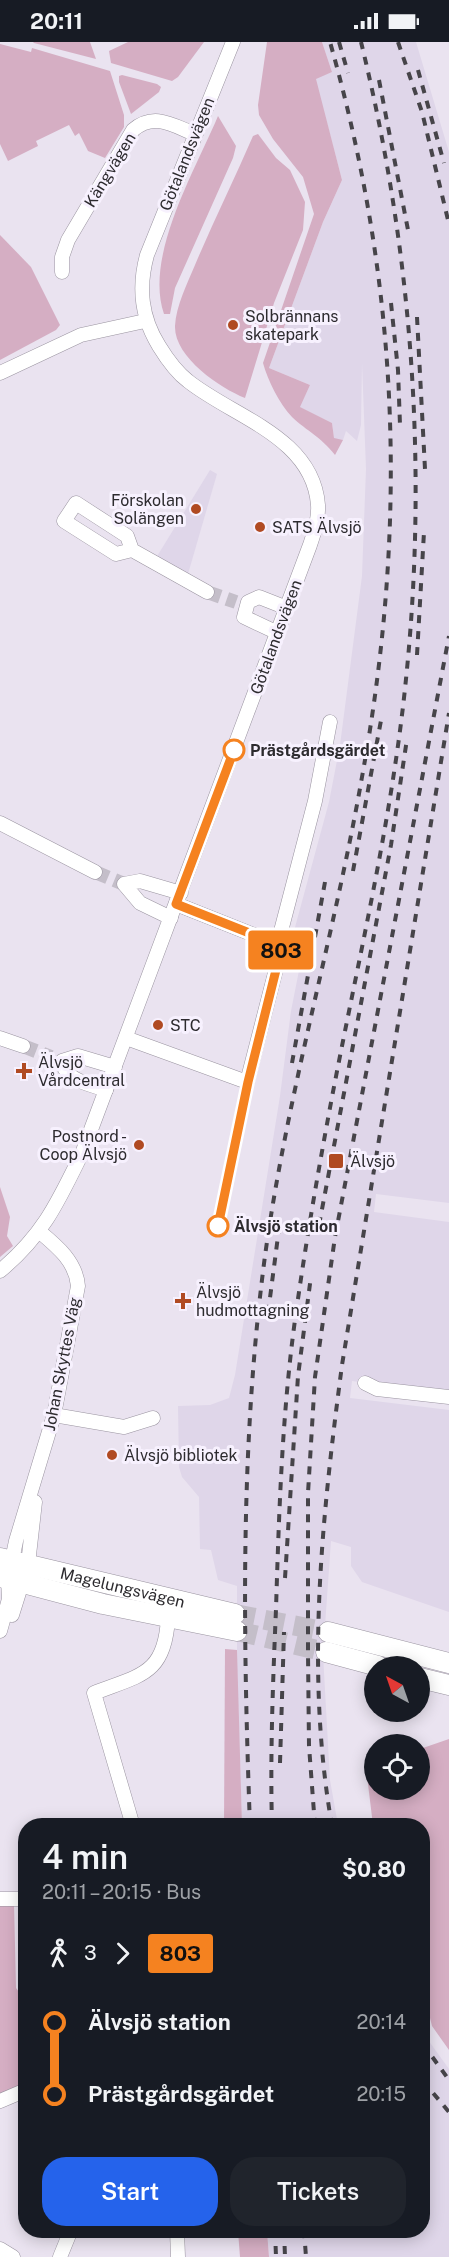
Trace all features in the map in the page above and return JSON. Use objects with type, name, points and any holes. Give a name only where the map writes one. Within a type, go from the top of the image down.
[{"type":"main road","name":"Magelungsvägen","points":[[12,1570],[236,1622],[168,1618],[12,1570]]},
{"type":"main road","points":[[328,1632],[449,1663]]},
{"type":"main road","points":[[326,1652],[364,1662]]},
{"type":"main road","points":[[430,1680],[449,1685]]},
{"type":"street","name":"Götalandsvägen","points":[[0,1271],[40,1232],[56,1208],[83,1151],[278,633],[317,519],[318,505],[308,471],[289,448],[266,430],[188,381],[170,362],[145,321],[142,307],[142,272],[233,42]]},
{"type":"street","name":"Kängvägen","points":[[63,272],[62,257],[68,240],[133,130],[142,123],[160,120],[195,134]]},
{"type":"street","points":[[0,373],[81,335],[145,321]]},
{"type":"street","points":[[132,550],[116,554],[64,521],[76,504],[127,536],[132,550],[207,592]]},
{"type":"street","points":[[278,633],[244,617],[241,604],[259,597],[287,608]]},
{"type":"street","points":[[126,1038],[248,1082],[282,946],[281,931],[315,801],[330,722]]},
{"type":"street","points":[[0,823],[70,862],[95,872]]},
{"type":"street","points":[[171,918],[140,903],[124,884],[140,881],[282,946]]},
{"type":"street","points":[[0,1038],[22,1046]]},
{"type":"street","points":[[106,1090],[70,1077],[56,1059],[78,1056],[115,1067]]},
{"type":"street","name":"Johan Skyttes Väg","points":[[0,1631],[14,1611],[12,1570],[54,1415],[78,1286],[77,1274],[58,1248],[40,1232]]},
{"type":"street","points":[[365,1383],[377,1389],[449,1397]]},
{"type":"street","points":[[54,1415],[124,1427],[153,1418]]},
{"type":"street","points":[[131,1818],[94,1693],[145,1673],[156,1664],[167,1631],[168,1618]]},
{"type":"street","points":[[0,1899],[18,1899]]},
{"type":"street","points":[[0,2101],[18,2093]]},
{"type":"street","points":[[60,2257],[68,2238]]},
{"type":"street","points":[[177,2238],[178,2257]]},
{"type":"street","points":[[0,2249],[13,2257]]},
{"type":"shaded area","points":[[90,42],[96,59],[34,43]]},
{"type":"shaded area","points":[[128,42],[204,42],[178,77],[172,81],[111,63],[109,51]]},
{"type":"shaded area","points":[[267,42],[322,42],[332,72],[316,79],[342,180],[323,222],[269,368],[310,385],[300,407],[332,423],[334,438],[343,440],[335,455],[287,411],[274,392],[263,363],[314,214],[303,177],[273,139],[259,115],[258,105]]},
{"type":"shaded area","points":[[322,42],[416,42],[449,152],[449,1203],[376,1194],[374,1212],[449,1222],[449,1393],[352,1381],[350,1398],[449,1410],[449,1612],[362,1582],[351,1566],[351,1547],[331,1541],[323,1654],[330,1780],[337,1818],[242,1818],[237,1586],[218,1580],[211,1550],[200,1549],[199,1497],[182,1477],[179,1467],[178,1406],[210,1405],[229,1398],[235,1375],[280,1096],[291,1011],[306,935],[294,931],[329,802],[340,745],[362,576],[366,469],[362,363],[361,425],[357,441],[346,431],[343,440],[334,439],[332,423],[299,407],[310,385],[269,368],[323,222],[342,180],[315,78],[332,72]]},
{"type":"shaded area","points":[[0,44],[31,52],[32,48],[110,71],[124,115],[124,127],[105,158],[88,151],[79,133],[75,136],[69,125],[36,141],[38,146],[8,161],[0,144]]},
{"type":"shaded area","points":[[119,76],[161,87],[159,92],[131,114],[119,82]]},
{"type":"shaded area","points":[[218,116],[236,146],[233,158],[175,288],[170,314],[164,314],[160,291],[161,266],[166,240]]},
{"type":"shaded area","points":[[258,134],[276,158],[290,170],[305,202],[303,230],[274,303],[245,398],[223,387],[190,360],[177,338],[175,326],[182,295],[253,136]]},
{"type":"shaded area","points":[[0,235],[31,267],[60,325],[56,330],[0,360]]},
{"type":"shaded area","name":"Förskolan Solängen","points":[[210,470],[217,474],[188,574],[156,558]]},
{"type":"shaded area","points":[[0,1187],[10,1217],[7,1236],[13,1246],[0,1257]]},
{"type":"shaded area","points":[[225,1649],[237,1650],[242,1818],[224,1818]]},
{"type":"shaded area","points":[[449,1739],[449,2050],[432,2026],[430,2018],[430,1818],[372,1818],[370,1800],[430,1800],[430,1746]]},
{"type":"shaded area","points":[[14,1903],[16,1988],[18,1991],[18,2088],[0,2095],[0,1904]]},
{"type":"shaded area","points":[[430,2043],[449,2069],[449,2257],[269,2257],[268,2238],[430,2238]]},
{"type":"shaded area","points":[[239,2238],[268,2238],[269,2257],[240,2257]]},
{"type":"tunnel","points":[[207,592],[236,602]]},
{"type":"tunnel","points":[[95,872],[124,884]]},
{"type":"tunnel","points":[[23,1046],[51,1057]]},
{"type":"tunnel","points":[[235,1614],[328,1632]]},
{"type":"tunnel","points":[[237,1631],[326,1652]]},
{"type":"railway","points":[[250,1818],[245,1612],[247,1469],[257,1327],[274,1195],[362,777],[377,683],[386,590],[391,498],[389,407],[383,317],[371,226],[353,134],[330,42]]},
{"type":"railway","points":[[339,42],[348,73]]},
{"type":"railway","points":[[272,1818],[272,1717],[278,1537],[284,1428],[291,1356],[302,1271],[323,1148],[391,791],[406,679],[412,599],[415,438],[411,358],[393,199],[361,42]]},
{"type":"railway","points":[[398,42],[422,112],[449,224]]},
{"type":"railway","points":[[418,70],[444,163]]},
{"type":"railway","points":[[379,80],[408,230]]},
{"type":"railway","points":[[391,303],[398,370],[400,425]]},
{"type":"railway","points":[[417,317],[425,469]]},
{"type":"railway","points":[[417,655],[424,532]]},
{"type":"railway","points":[[314,1818],[309,1746],[308,1493],[315,1377],[335,1237],[449,636]]},
{"type":"railway","points":[[331,1818],[319,1711],[318,1653],[319,1595],[328,1480],[342,1365],[449,713]]},
{"type":"railway","points":[[353,871],[382,715]]},
{"type":"railway","points":[[319,1225],[391,845],[407,739]]},
{"type":"railway","points":[[292,1063],[325,882]]},
{"type":"railway","points":[[268,1313],[280,1221]]},
{"type":"railway","points":[[285,1578],[298,1376],[311,1276]]},
{"type":"railway","points":[[280,1763],[284,1632]]},
{"type":"railway","points":[[430,2054],[449,2080]]},
{"type":"railway","points":[[430,2089],[449,2112]]},
{"type":"railway","points":[[275,2238],[276,2257]]},
{"type":"railway","points":[[284,2238],[285,2257]]},
{"type":"railway","points":[[305,2238],[306,2257]]},
{"type":"bus line","name":"803","points":[[218,1226],[248,1082],[282,946],[176,904],[234,750]]},
{"type":"place","name":"Solbrännans skatepark","points":[[233,325]]},
{"type":"place","name":"Förskolan Solängen","points":[[196,509]]},
{"type":"place","name":"SATS Älvsjö","points":[[260,527]]},
{"type":"place","name":"Prästgårdsgärdet","points":[[234,750]]},
{"type":"place","name":"STC","points":[[158,1025]]},
{"type":"place","name":"Älvsjö Vårdcentral","points":[[24,1071]]},
{"type":"place","name":"Postnord - Coop Älvsjö","points":[[139,1145]]},
{"type":"place","name":"Älvsjö","points":[[336,1161]]},
{"type":"place","name":"Älvsjö station","points":[[218,1226]]},
{"type":"place","name":"Älvsjö hudmottagning","points":[[183,1301]]},
{"type":"place","name":"Älvsjö bibliotek","points":[[112,1455]]}]
